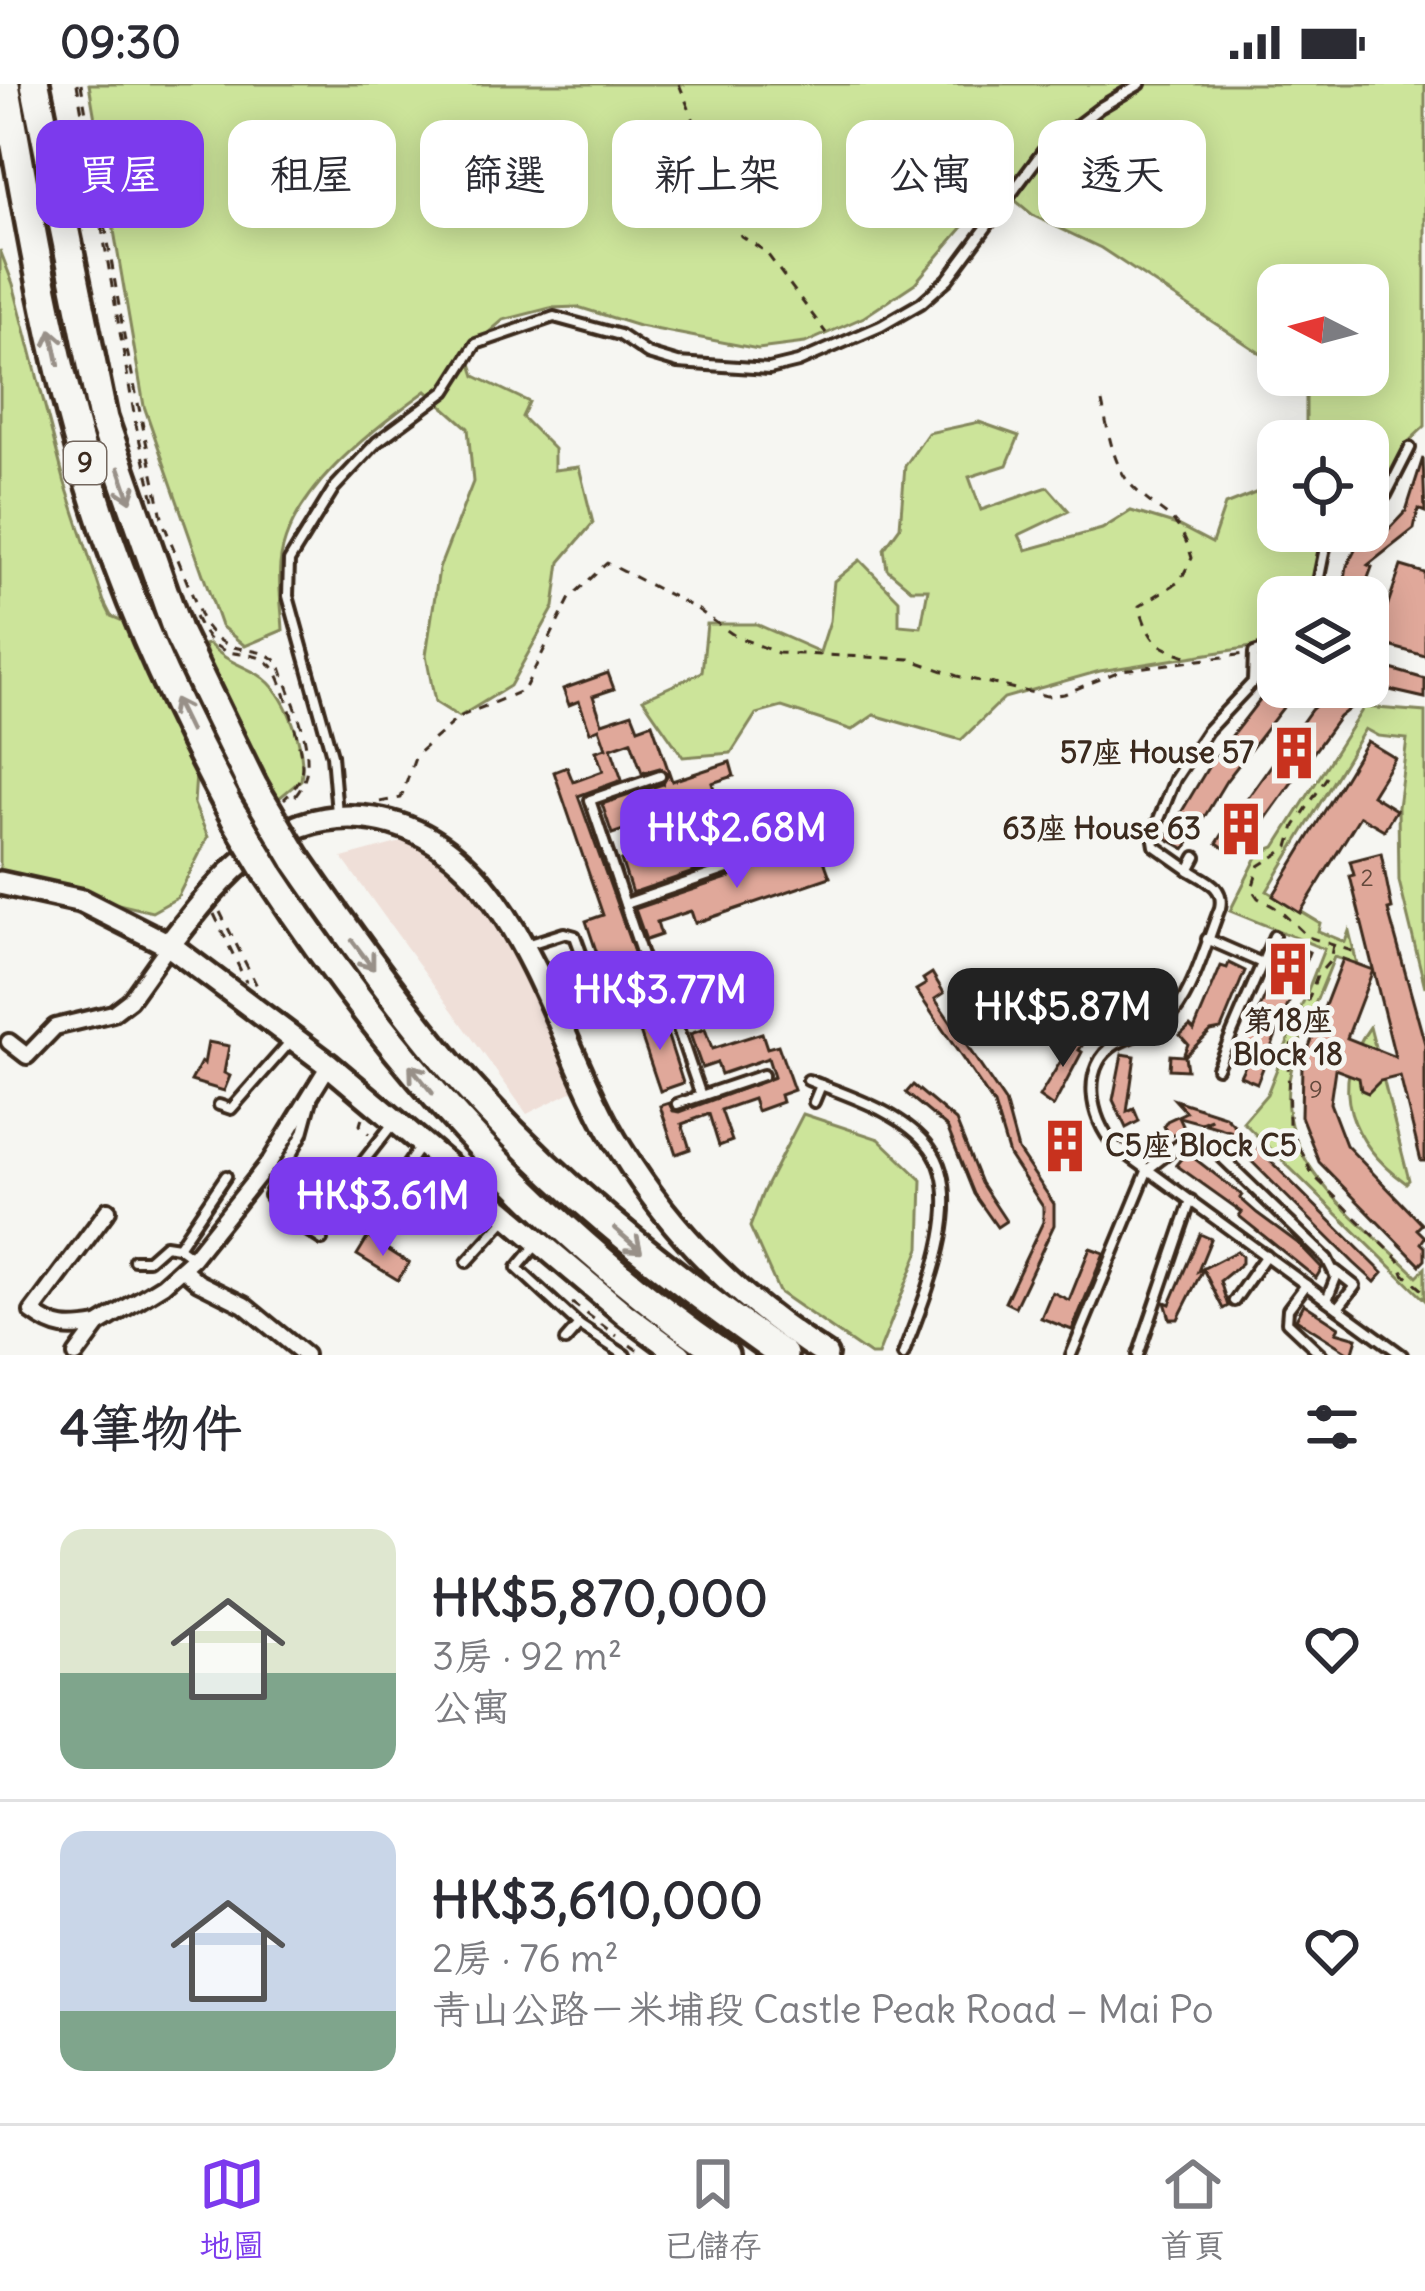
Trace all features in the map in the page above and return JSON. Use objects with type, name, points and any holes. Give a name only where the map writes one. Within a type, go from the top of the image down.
[{"type":"highway","name":"9","points":[[5,84],[56,350],[81,452],[143,630],[236,819],[345,985],[443,1106],[566,1229],[724,1355]]},
{"type":"highway","name":"9","points":[[35,84],[104,419],[178,633],[252,785],[296,859],[452,1068],[639,1250],[783,1355]]},
{"type":"street","points":[[9,1042],[27,1056],[55,1027],[113,1012],[130,1000],[230,870],[259,844],[296,826],[338,817],[397,824],[442,844],[488,890],[522,947],[604,1121],[658,1205],[736,1291],[826,1355]]},
{"type":"street","points":[[0,884],[82,901],[169,945],[329,1065],[680,1355]]},
{"type":"street","points":[[76,1355],[98,1325],[163,1285],[188,1263],[270,1161],[329,1065]]},
{"type":"street","points":[[98,1325],[68,1330],[51,1326],[32,1312],[108,1210]]},
{"type":"street","points":[[188,1263],[198,1282],[244,1305],[304,1355]]},
{"type":"lane","points":[[338,817],[332,755],[288,596],[289,561],[334,488],[376,442],[446,391],[476,344],[554,317],[620,335],[648,354],[678,363],[770,369],[799,362],[881,326],[921,302],[948,279],[1043,151],[1140,84]]},
{"type":"lane","points":[[1389,488],[1409,448]]},
{"type":"lane","points":[[1257,652],[1253,682],[1195,746],[1153,834],[1158,850],[1217,888],[1220,908],[1174,1013],[1159,1026],[1106,1052],[1092,1094],[1096,1117],[1114,1145],[1402,1355]]},
{"type":"lane","points":[[660,776],[590,800],[646,967],[674,1017],[701,1096]]},
{"type":"lane","points":[[625,904],[786,848]]},
{"type":"lane","points":[[1189,869],[1196,856]]},
{"type":"lane","points":[[522,947],[572,934],[598,998],[609,1006],[659,990]]},
{"type":"lane","points":[[1217,1068],[1274,935]]},
{"type":"lane","points":[[1207,939],[1262,962]]},
{"type":"lane","points":[[219,1105],[231,1109],[292,1040]]},
{"type":"lane","points":[[677,1104],[763,1075]]},
{"type":"lane","points":[[808,1080],[877,1103],[929,1146],[940,1166],[946,1218],[903,1355]]},
{"type":"lane","points":[[814,1102],[821,1085]]},
{"type":"lane","points":[[309,1094],[312,1101],[303,1133],[269,1195],[280,1213],[322,1240]]},
{"type":"lane","points":[[359,1167],[396,1120]]},
{"type":"lane","points":[[1086,1355],[1072,1353],[1148,1169],[1183,1140],[1204,1142],[1335,1270],[1355,1282],[1338,1308]]},
{"type":"lane","points":[[393,1185],[423,1144]]},
{"type":"lane","points":[[178,1247],[226,1175]]},
{"type":"lane","points":[[1138,1355],[1191,1200]]},
{"type":"lane","points":[[466,1262],[508,1216]]},
{"type":"lane","points":[[539,1242],[517,1268],[579,1325],[625,1355]]},
{"type":"lane","points":[[134,1260],[148,1260],[165,1245],[178,1247],[188,1263]]},
{"type":"lane","points":[[1234,1301],[1265,1255]]},
{"type":"lane","points":[[1327,1300],[1336,1284],[1335,1270]]},
{"type":"lane","points":[[1306,1285],[1288,1310],[1287,1322],[1322,1355]]},
{"type":"lane","points":[[565,1341],[579,1325]]},
{"type":"lane","points":[[1375,1355],[1384,1342]]},
{"type":"path","points":[[79,84],[136,425],[160,530],[190,608],[212,644],[229,654],[261,659],[278,674],[302,769],[296,788],[284,802]]},
{"type":"path","points":[[679,84],[741,236],[765,251],[826,334]]},
{"type":"path","points":[[1102,402],[1113,450],[1128,482],[1183,527],[1192,558],[1180,581],[1139,607],[1158,646],[1193,658]]},
{"type":"path","points":[[379,802],[400,798],[416,755],[458,717],[524,690],[570,598],[607,563],[698,609],[735,636],[778,652],[819,658],[858,654],[910,659],[957,676],[1047,696],[1064,694],[1122,670],[1254,653]]},
{"type":"path","points":[[1327,777],[1295,826],[1288,848],[1259,866],[1252,883],[1258,898],[1278,909],[1299,931],[1361,954]]},
{"type":"path","points":[[257,997],[213,914],[220,912],[241,960],[266,998]]},
{"type":"path","points":[[1333,945],[1288,1054],[1289,1124],[1312,1174],[1425,1292]]},
{"type":"path","points":[[567,1299],[644,1355]]},
{"type":"shaded area","points":[[416,838],[455,868],[500,930],[535,995],[573,1091],[527,1114],[342,858]]},
{"type":"green space","points":[[89,84],[1425,84],[1425,426],[1404,446],[1389,476],[1389,420],[1306,420],[1306,396],[1389,396],[1389,264],[1257,264],[1257,351],[1101,248],[1059,228],[1206,228],[1206,120],[1038,120],[1038,218],[1014,199],[1014,120],[846,120],[846,228],[962,228],[915,283],[864,317],[805,343],[758,349],[639,326],[578,307],[550,308],[503,320],[467,351],[475,376],[529,402],[522,417],[554,449],[554,470],[579,467],[593,523],[560,562],[554,607],[510,686],[459,717],[435,702],[426,655],[439,569],[473,482],[468,428],[426,391],[335,466],[298,513],[286,539],[280,565],[283,630],[245,646],[221,626],[144,406],[114,228],[204,228],[204,120],[95,120]]},
{"type":"green space","points":[[0,250],[65,483],[104,602],[111,616],[123,621],[196,774],[194,804],[208,837],[177,898],[152,912],[0,876]]},
{"type":"green space","points":[[979,422],[1019,436],[1007,465],[969,477],[981,510],[1048,487],[1069,511],[1019,535],[1026,550],[1102,529],[1131,511],[1177,525],[1212,543],[1225,505],[1257,492],[1257,552],[1319,552],[1314,576],[1257,576],[1257,645],[1100,671],[1004,698],[961,740],[874,715],[852,730],[782,707],[756,714],[731,753],[683,757],[643,699],[702,672],[707,624],[756,624],[820,652],[830,621],[834,581],[860,560],[899,600],[899,625],[921,627],[928,589],[911,589],[887,569],[884,549],[900,527],[905,466],[928,433]]},
{"type":"green space","points":[[204,645],[269,683],[293,723],[301,753],[301,780],[278,799],[209,661]]},
{"type":"green space","points":[[1363,708],[1425,712],[1425,987],[1399,881],[1398,807],[1407,739],[1378,736],[1365,729],[1267,891],[1320,923],[1318,931],[1345,942],[1349,931],[1357,964],[1334,957],[1303,1033],[1289,1080],[1288,1110],[1295,1139],[1309,1165],[1350,1213],[1417,1276],[1425,1268],[1425,1300],[1243,1122],[1267,1094],[1324,949],[1230,911],[1259,853],[1275,847]]},
{"type":"green space","points":[[1370,1027],[1406,1183],[1371,1150],[1351,1112],[1349,1071]]},
{"type":"green space","points":[[803,1114],[879,1139],[922,1180],[920,1248],[878,1355],[870,1355],[779,1292],[750,1227]]},
{"type":"building","points":[[1423,458],[1425,512],[1418,509],[1414,529],[1389,549],[1389,529],[1406,511]]},
{"type":"building","points":[[1354,552],[1385,552],[1368,565],[1372,567],[1369,576],[1345,576]]},
{"type":"building","points":[[1401,566],[1425,573],[1425,656],[1389,646],[1389,601]]},
{"type":"building","points":[[1389,669],[1425,679],[1425,698],[1389,690]]},
{"type":"building","points":[[608,673],[614,689],[593,696],[602,723],[632,713],[638,728],[652,723],[672,781],[730,762],[734,776],[712,783],[717,798],[689,807],[698,834],[744,818],[755,851],[632,893],[621,860],[673,842],[664,816],[612,834],[602,804],[663,784],[668,774],[660,768],[642,773],[631,741],[611,748],[622,780],[578,796],[644,980],[610,992],[586,921],[603,915],[554,772],[567,767],[573,782],[603,771],[596,751],[606,748],[599,728],[590,732],[579,701],[569,705],[563,689]]},
{"type":"building","points":[[1257,703],[1257,708],[1283,708],[1226,781],[1185,849],[1166,838],[1210,764]]},
{"type":"building","points":[[1350,708],[1339,717],[1241,853],[1238,850],[1234,855],[1217,843],[1311,710]]},
{"type":"building","points":[[1367,741],[1395,758],[1372,795],[1396,810],[1384,830],[1360,816],[1300,913],[1273,896]]},
{"type":"building","points":[[819,847],[830,877],[695,923],[691,911],[657,922],[661,935],[646,940],[635,909]]},
{"type":"building","points":[[1381,853],[1392,909],[1388,910],[1425,1044],[1425,1161],[1421,1161],[1400,1076],[1380,1081],[1368,1093],[1361,1090],[1359,1078],[1335,1069],[1330,1103],[1346,1145],[1422,1224],[1417,1229],[1425,1237],[1421,1243],[1425,1260],[1420,1265],[1319,1162],[1301,1116],[1302,1065],[1343,959],[1373,970],[1347,1038],[1395,1057],[1350,876],[1354,875],[1350,861]]},
{"type":"building","points":[[1289,943],[1309,952],[1257,1083],[1240,1076],[1248,1059],[1239,1055]]},
{"type":"building","points":[[1229,963],[1245,971],[1221,1029],[1211,1031],[1185,1056],[1187,1070],[1169,1069],[1170,1055],[1183,1056],[1188,1044],[1180,1035],[1190,1026],[1194,1030],[1221,966],[1227,968]]},
{"type":"building","points":[[932,973],[944,993],[935,999],[1005,1102],[1018,1150],[1054,1204],[1054,1225],[1015,1307],[1005,1302],[1043,1222],[1043,1207],[1009,1155],[994,1105],[916,990]]},
{"type":"building","points":[[661,1015],[683,1083],[660,1091],[637,1023]]},
{"type":"building","points":[[705,1029],[712,1049],[762,1033],[767,1048],[778,1045],[794,1090],[780,1095],[782,1102],[757,1111],[753,1099],[721,1110],[732,1141],[719,1146],[709,1114],[682,1124],[690,1149],[676,1154],[660,1106],[669,1103],[673,1111],[680,1112],[774,1077],[768,1058],[721,1074],[717,1063],[702,1068],[690,1034]]},
{"type":"building","points":[[1074,1031],[1086,1040],[1053,1107],[1039,1097]]},
{"type":"building","points":[[208,1042],[229,1046],[224,1073],[230,1076],[224,1091],[191,1081],[204,1064]]},
{"type":"building","points":[[1122,1054],[1135,1056],[1127,1112],[1134,1109],[1139,1121],[1126,1128],[1113,1100]]},
{"type":"building","points":[[913,1085],[956,1121],[981,1183],[1006,1221],[997,1227],[974,1194],[947,1127],[906,1093]]},
{"type":"building","points":[[1175,1100],[1225,1116],[1383,1273],[1375,1282],[1354,1263],[1226,1136],[1230,1131],[1206,1124],[1211,1119],[1201,1123],[1179,1117],[1185,1130],[1169,1137],[1167,1121],[1186,1112]]},
{"type":"building","points":[[1184,1155],[1242,1195],[1257,1213],[1299,1244],[1322,1268],[1316,1278],[1239,1216],[1242,1212],[1176,1165]]},
{"type":"building","points":[[1200,1234],[1211,1239],[1198,1271],[1237,1251],[1242,1256],[1242,1263],[1220,1281],[1228,1306],[1223,1309],[1203,1269],[1178,1319],[1170,1319],[1165,1302],[1170,1304]]},
{"type":"building","points":[[368,1237],[409,1263],[398,1280],[357,1255]]},
{"type":"building","points":[[1090,1248],[1104,1253],[1072,1330],[1041,1318],[1052,1292],[1069,1300]]},
{"type":"building","points":[[1304,1304],[1339,1327],[1336,1332],[1357,1338],[1352,1355],[1296,1319]]},
{"type":"place","name":"57座 House 57","points":[[1294,753]]},
{"type":"place","name":"63座 House 63","points":[[1241,829]]},
{"type":"place","name":"第18座 Block 18","points":[[1288,969]]},
{"type":"place","name":"C5座 Block C5","points":[[1065,1146]]}]
